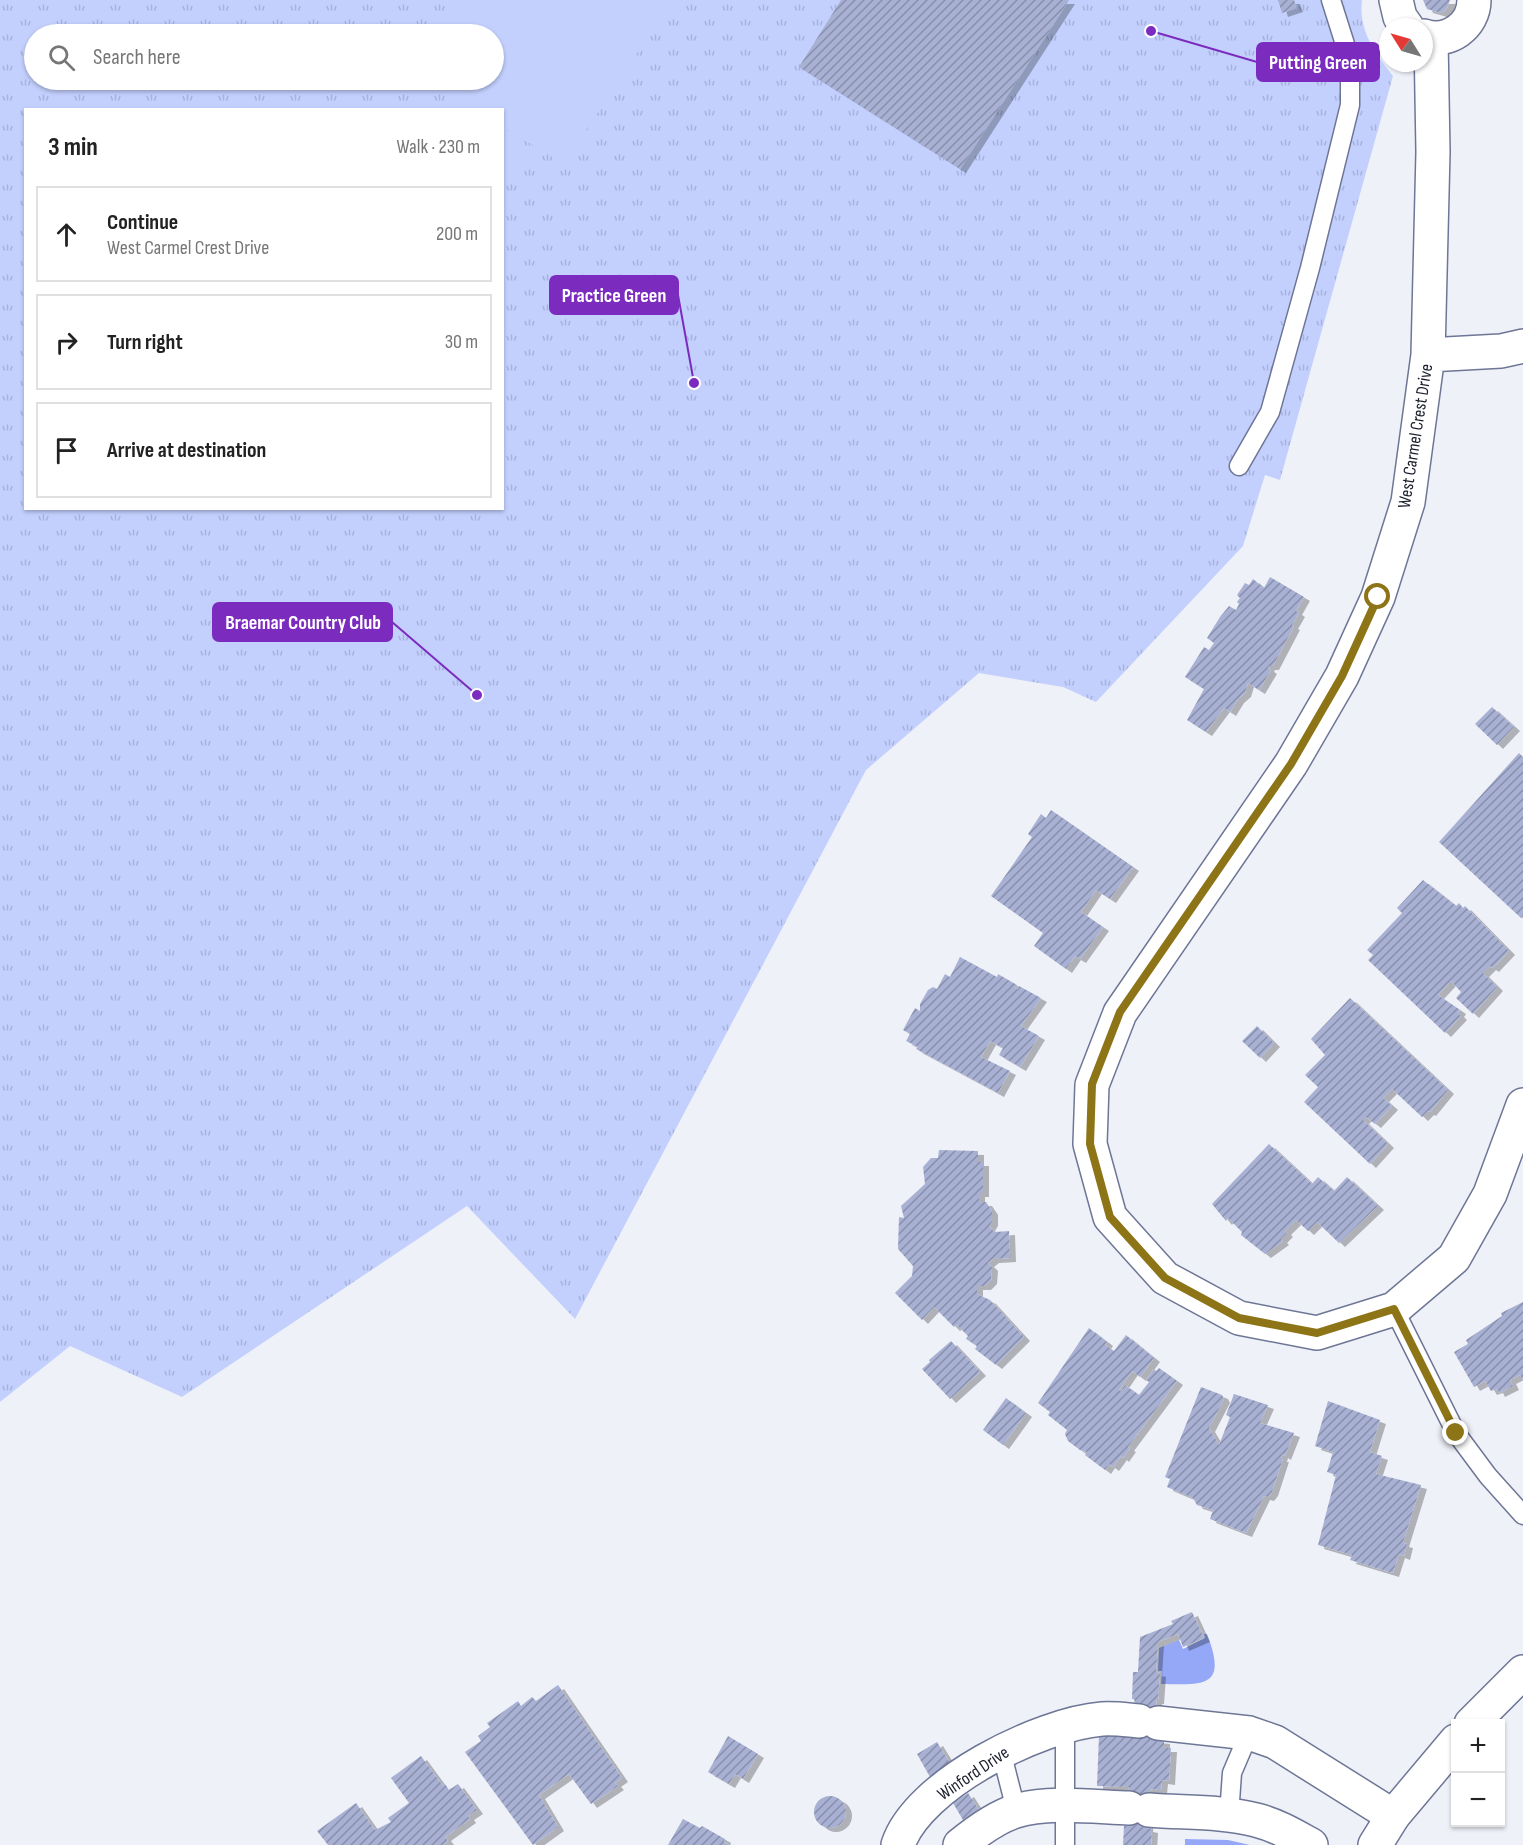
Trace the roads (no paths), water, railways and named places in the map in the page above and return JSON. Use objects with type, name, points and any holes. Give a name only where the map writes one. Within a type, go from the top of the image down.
[{"type":"street","points":[[1396,0],[1402,18]]},
{"type":"street","points":[[1433,34],[1455,34],[1470,16],[1474,0]]},
{"type":"street","name":"West Carmel Crest Drive","points":[[1425,72],[1433,152],[1428,355],[1408,502],[1378,597],[1342,676],[1291,764],[1120,1012],[1092,1084],[1090,1144],[1110,1217],[1165,1278],[1239,1318],[1317,1333],[1394,1309],[1454,1258],[1490,1194],[1523,1105]]},
{"type":"street","points":[[1428,355],[1501,351],[1523,346]]},
{"type":"street","points":[[1476,1719],[1523,1672]]},
{"type":"street","name":"Winford Drive","points":[[898,1845],[903,1829],[944,1787],[1001,1751],[1065,1727],[1102,1719],[1249,1733],[1275,1742],[1393,1816]]},
{"type":"street","points":[[1375,1845],[1393,1816],[1451,1746]]},
{"type":"street","points":[[960,1845],[982,1828],[1016,1810],[1065,1806],[1229,1815],[1256,1820],[1283,1829],[1311,1845]]},
{"type":"lane","points":[[1239,466],[1270,412],[1310,268],[1350,105],[1350,60],[1331,0]]},
{"type":"lane","points":[[1394,1309],[1456,1433],[1488,1476],[1523,1515]]},
{"type":"lane","points":[[1065,1727],[1065,1845]]},
{"type":"lane","points":[[1229,1815],[1232,1773],[1249,1733]]},
{"type":"lane","points":[[1001,1751],[1016,1810]]},
{"type":"water","points":[[1204,1634],[1207,1634],[1215,1664],[1209,1679],[1190,1684],[1161,1684],[1162,1671],[1158,1671],[1159,1648],[1179,1640],[1183,1649],[1205,1638]]},
{"type":"water","points":[[1185,1839],[1228,1840],[1250,1845],[1185,1845]]},
{"type":"place","name":"Putting Green","points":[[1151,31]]},
{"type":"place","name":"Practice Green","points":[[694,383]]},
{"type":"place","name":"Braemar Country Club","points":[[477,695]]}]
